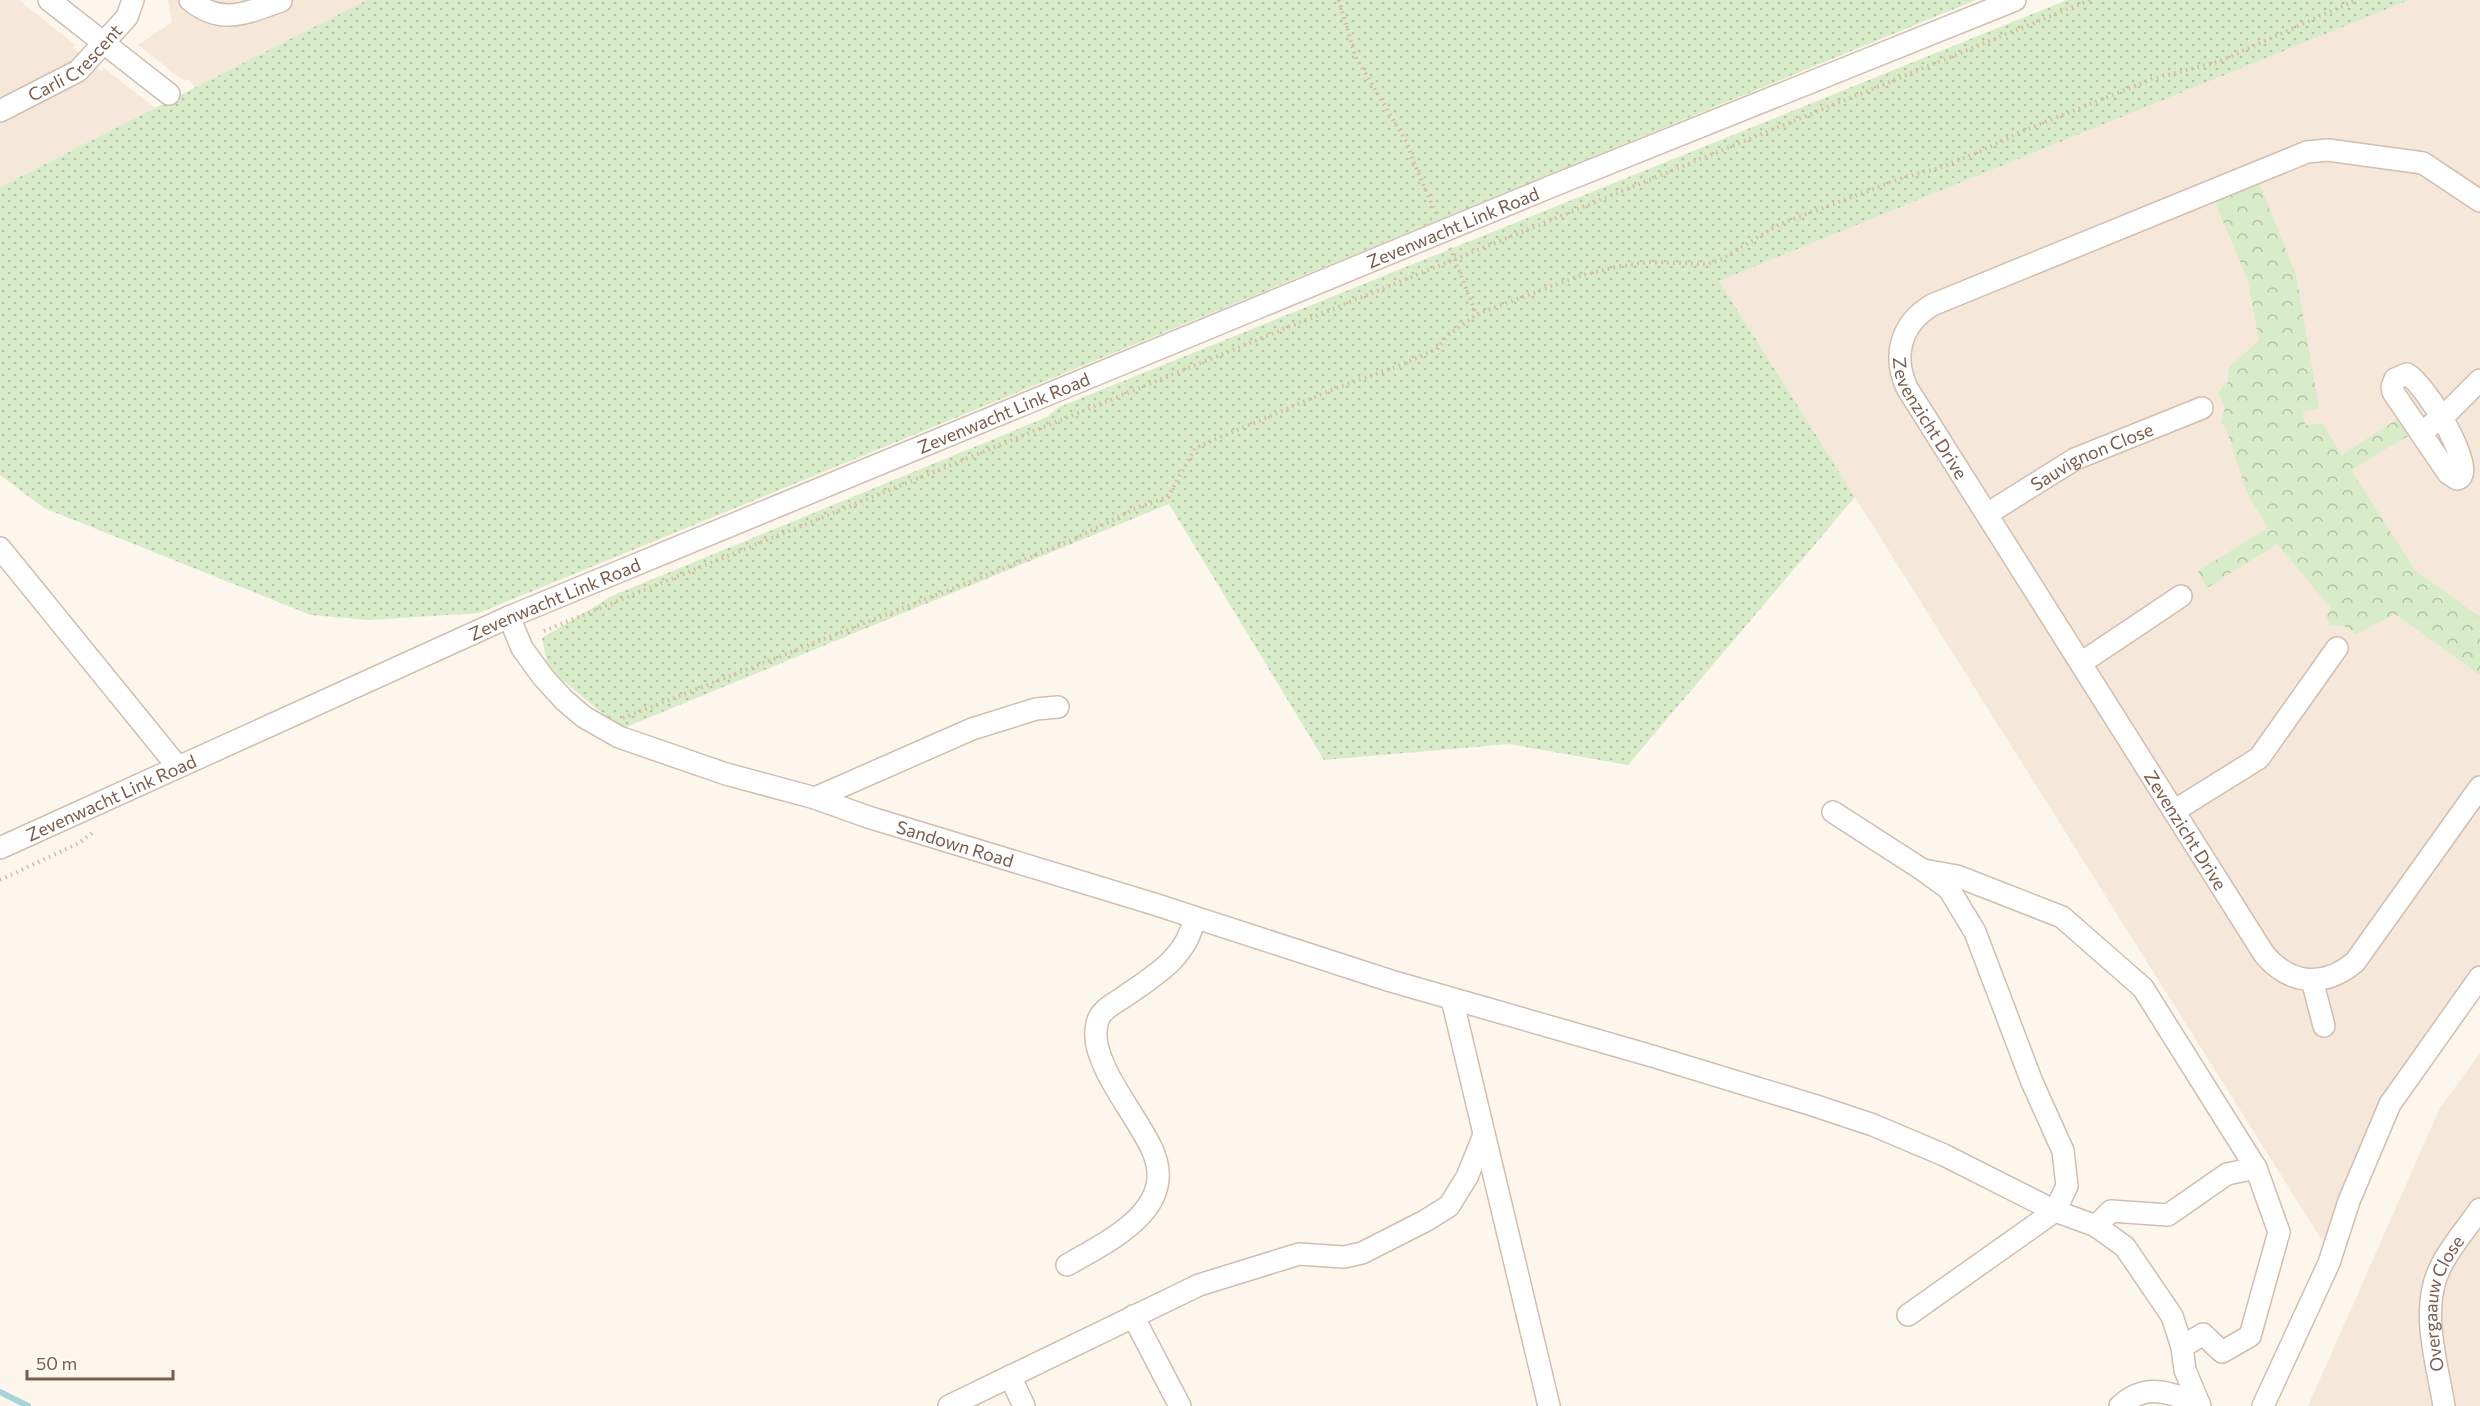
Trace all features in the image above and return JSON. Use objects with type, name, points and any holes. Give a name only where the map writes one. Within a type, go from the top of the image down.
[{"type":"street","points":[[49,0],[169,94]]},
{"type":"street","name":"Carli Crescent","points":[[0,111],[78,71],[127,18],[133,0]]},
{"type":"street","points":[[190,0],[200,8],[229,16],[237,16],[281,1]]},
{"type":"street","name":"Zevenwacht Link Road","points":[[0,848],[509,617],[1443,231],[2015,0]]},
{"type":"street","name":"Zevenzicht Drive","points":[[2312,980],[2280,970],[2264,954],[1902,376],[1899,364],[1901,340],[1913,319],[1922,311],[1943,300],[2316,150],[2422,163],[2480,201]]},
{"type":"street","points":[[2399,376],[2411,376],[2448,412],[2458,426],[2473,462],[2469,476],[2457,480],[2452,477],[2421,433],[2393,392],[2393,382],[2399,376]]},
{"type":"street","points":[[2421,433],[2448,412],[2480,380]]},
{"type":"street","name":"Sauvignon Close","points":[[1987,514],[2075,459],[2202,408]]},
{"type":"street","points":[[0,548],[178,767]]},
{"type":"street","points":[[2081,663],[2181,596]]},
{"type":"street","name":"Sandown Road","points":[[509,617],[522,648],[543,677],[564,700],[584,717],[619,737],[726,774],[815,798],[868,817],[1452,999],[1652,1056],[1873,1125],[1962,1163],[2055,1211],[2096,1226],[2125,1247],[2172,1316],[2182,1347],[2185,1370],[2199,1405]]},
{"type":"street","points":[[2174,811],[2259,758],[2337,648]]},
{"type":"street","points":[[815,798],[972,729],[1036,709],[1059,707]]},
{"type":"street","points":[[2324,1026],[2312,980],[2335,975],[2355,962],[2480,787]]},
{"type":"street","points":[[1833,812],[1923,870],[1949,890],[1975,932],[2032,1082],[2063,1151],[2067,1186],[2055,1211],[1908,1315]]},
{"type":"street","points":[[1923,870],[1957,876],[2062,917],[2143,988],[2256,1168],[2279,1232],[2250,1336],[2222,1352],[2203,1334],[2182,1347]]},
{"type":"street","points":[[1067,1264],[1111,1239],[1137,1220],[1153,1199],[1158,1183],[1158,1167],[1152,1148],[1101,1060],[1096,1042],[1097,1023],[1106,1009],[1157,974],[1175,958],[1192,933],[1194,918]]},
{"type":"street","points":[[2264,1406],[2329,1263],[2349,1201],[2390,1104],[2480,977]]},
{"type":"street","points":[[1452,999],[1549,1406]]},
{"type":"street","points":[[949,1406],[1199,1285],[1299,1254],[1344,1257],[1362,1253],[1449,1206],[1467,1177],[1485,1135]]},
{"type":"street","points":[[2096,1226],[2111,1211],[2168,1215],[2227,1174],[2256,1168]]},
{"type":"street","name":"Overgaauw Close","points":[[2444,1406],[2432,1327],[2432,1293],[2441,1266],[2480,1209]]},
{"type":"street","points":[[1134,1316],[1180,1406]]},
{"type":"street","points":[[1010,1376],[1024,1406]]},
{"type":"street","points":[[2120,1406],[2128,1399],[2146,1392],[2163,1390],[2199,1405]]},
{"type":"path","points":[[1339,0],[1355,56],[1407,143],[1477,314]]},
{"type":"path","points":[[544,631],[2090,0]]},
{"type":"path","points":[[604,728],[619,720],[1074,539],[1139,507],[1168,497],[1194,448],[1314,397],[1396,367],[1437,349],[1447,336],[1477,314],[1576,277],[1615,267],[1648,262],[1707,264],[1714,262],[1780,224],[1905,177],[1939,168],[2018,133],[2152,79],[2218,62],[2356,0]]},
{"type":"path","points":[[0,880],[79,843],[92,833]]},
{"type":"shaded area","points":[[0,0],[19,0],[75,45],[73,48],[101,71],[104,68],[155,108],[0,187]]},
{"type":"shaded area","points":[[168,0],[367,0],[195,88],[189,79],[184,81],[138,45],[172,22]]},
{"type":"shaded area","points":[[2409,0],[2480,0],[2480,964],[2391,1089],[2323,1242],[1719,281]]},
{"type":"shaded area","points":[[2480,1053],[2480,1406],[2308,1406],[2440,1108]]},
{"type":"green space","points":[[367,0],[1976,0],[479,613],[369,620],[311,615],[44,508],[0,475],[0,187]]},
{"type":"green space","points":[[2067,0],[2409,0],[1719,281],[1855,497],[1628,765],[1509,744],[1324,760],[1169,504],[621,729],[548,668],[542,638],[614,595],[1047,417],[1059,407]]},
{"type":"green space","points":[[2259,182],[2296,275],[2319,408],[2303,412],[2305,425],[2322,423],[2342,455],[2402,416],[2413,433],[2351,470],[2415,570],[2480,617],[2480,675],[2395,614],[2356,634],[2344,626],[2329,626],[2327,616],[2331,608],[2277,544],[2207,588],[2198,571],[2268,528],[2247,493],[2226,428],[2221,423],[2225,408],[2218,392],[2228,382],[2229,367],[2259,341],[2248,281],[2214,200]]},
{"type":"waterway","points":[[0,1392],[28,1406]]}]
